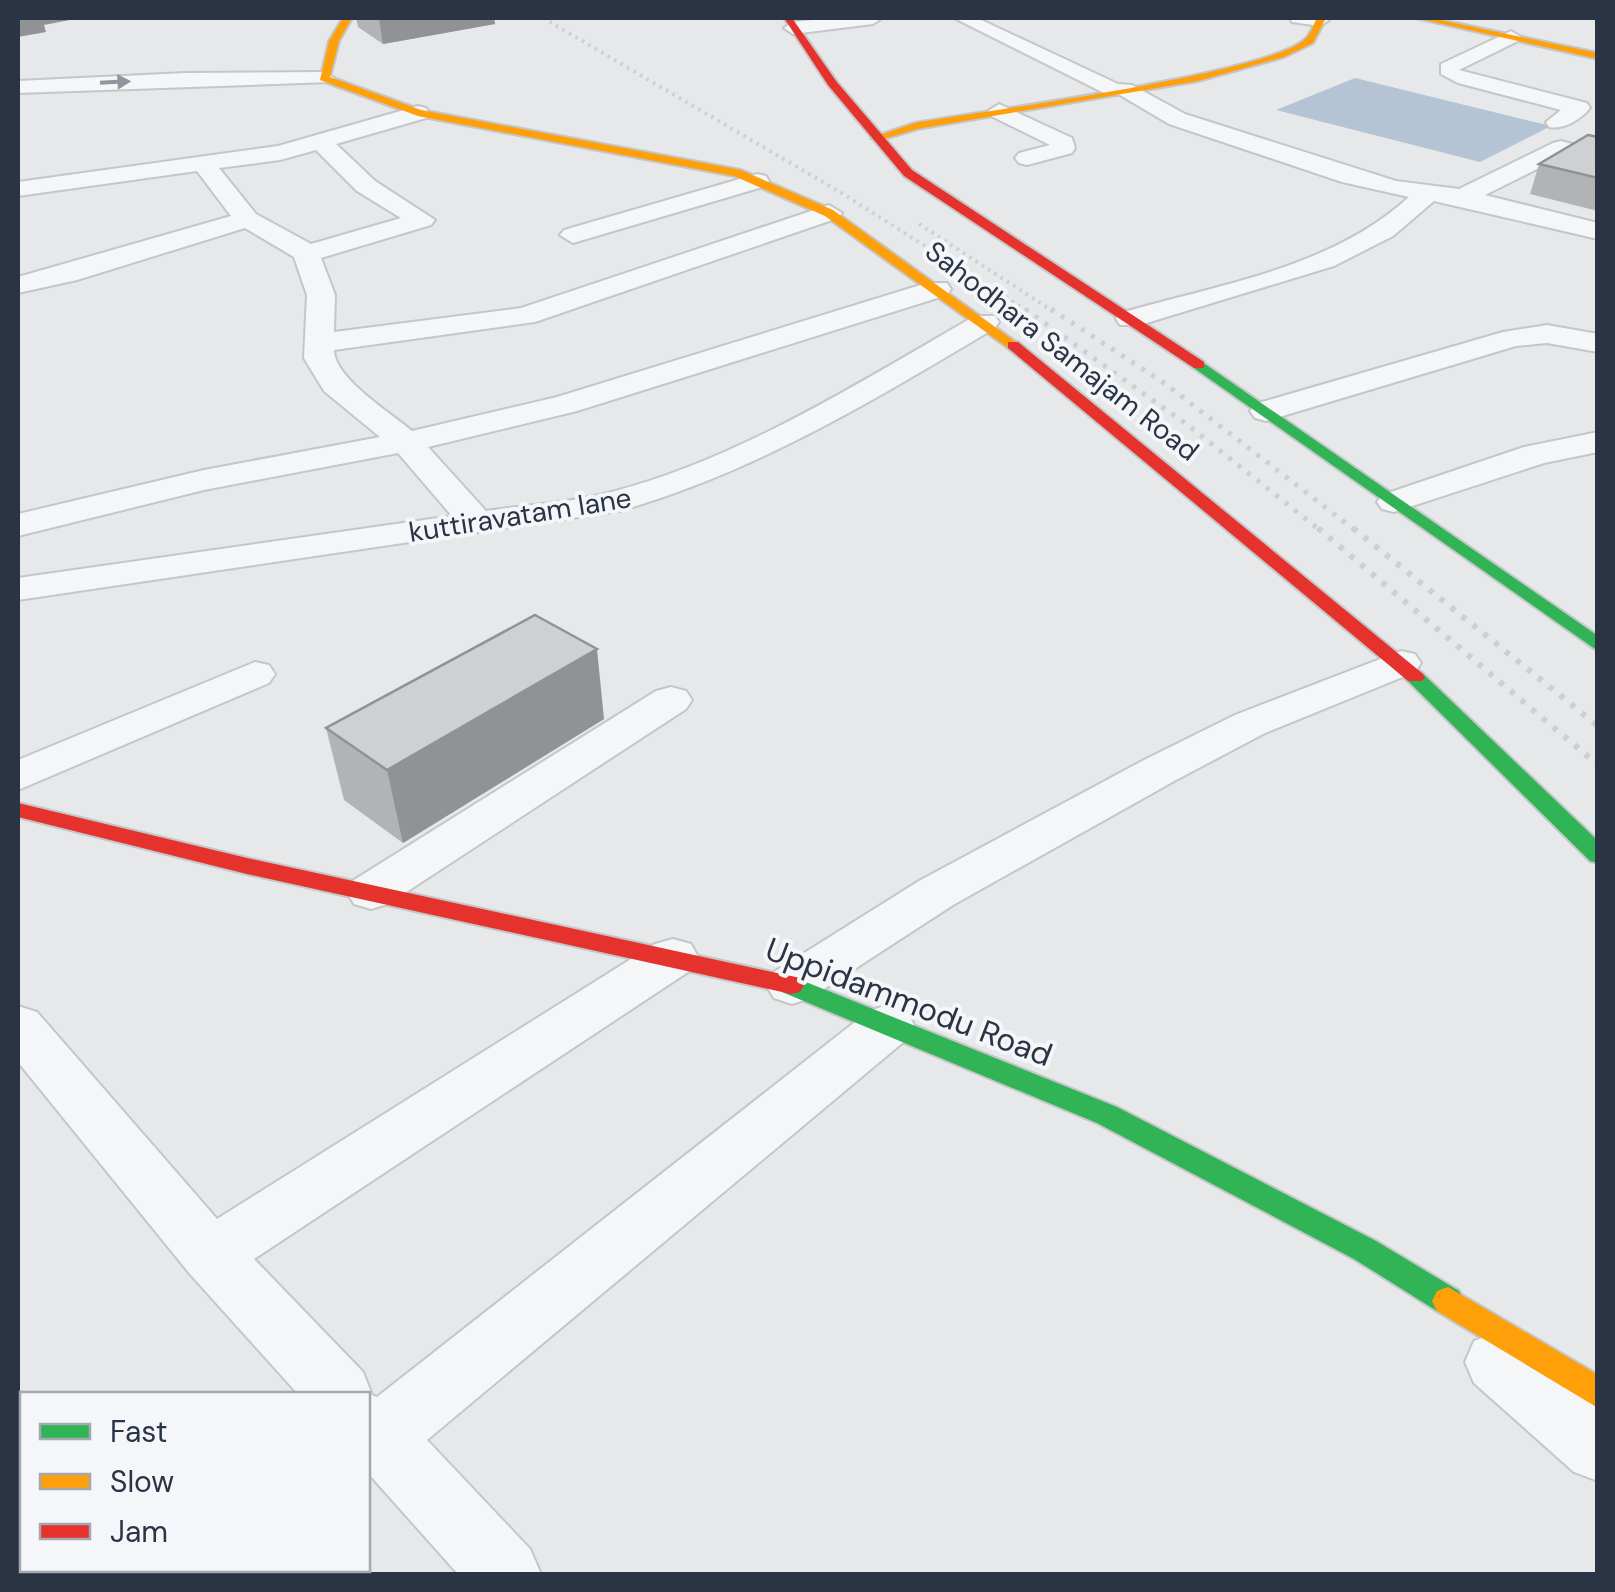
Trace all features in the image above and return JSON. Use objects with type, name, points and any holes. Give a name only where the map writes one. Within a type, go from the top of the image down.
[{"type":"street","points":[[18,87],[184,79],[324,78],[334,41],[347,18]]},
{"type":"street","points":[[790,23],[873,18]]},
{"type":"street","points":[[964,18],[1178,119],[1258,148],[1396,188],[1462,197],[1598,230]]},
{"type":"street","points":[[876,138],[999,110],[1194,78],[1280,56],[1310,41],[1313,18]]},
{"type":"street","points":[[1420,18],[1598,56]]},
{"type":"street","points":[[1445,18],[1598,48]]},
{"type":"street","points":[[790,23],[876,138],[908,174],[1266,411],[1598,645]]},
{"type":"street","points":[[1511,37],[1448,68],[1451,74],[1579,108],[1557,122]]},
{"type":"street","name":"Sahodhara Samajam Road","points":[[324,78],[418,113],[737,173],[829,213],[986,322],[1401,663],[1598,855]]},
{"type":"street","points":[[999,110],[1064,143],[1064,148],[1027,158]]},
{"type":"street","points":[[18,189],[205,166],[320,142],[418,113]]},
{"type":"street","points":[[306,254],[422,220],[366,186],[320,142]]},
{"type":"street","points":[[1462,197],[1561,148],[1598,158]]},
{"type":"street","points":[[205,166],[247,219],[306,254],[322,295],[319,358],[335,384],[406,442],[478,523]]},
{"type":"street","points":[[573,235],[756,181]]},
{"type":"street","points":[[1130,319],[1263,282],[1362,242],[1399,220],[1431,192]]},
{"type":"street","points":[[317,343],[525,316],[829,213]]},
{"type":"street","points":[[18,285],[85,269],[247,219]]},
{"type":"street","points":[[18,525],[204,480],[406,442],[566,404],[937,289]]},
{"type":"street","name":"kuttiravatam lane","points":[[18,589],[607,504],[709,472],[768,446],[986,322]]},
{"type":"street","points":[[1266,411],[1512,338],[1547,334],[1598,343]]},
{"type":"street","points":[[1394,502],[1536,454],[1598,442]]},
{"type":"street","points":[[792,985],[936,893],[1160,770],[1250,724],[1401,663]]},
{"type":"street","points":[[20,803],[255,674]]},
{"type":"street","points":[[371,892],[671,700]]},
{"type":"street","name":"Uppidammodu Road","points":[[20,803],[371,892],[792,985],[1107,1115],[1365,1250],[1598,1393]]},
{"type":"street","points":[[211,1255],[673,956]]},
{"type":"street","points":[[370,1413],[888,1024]]},
{"type":"street","points":[[18,1026],[211,1255],[337,1392]]},
{"type":"street","points":[[1365,1250],[1598,1449]]},
{"type":"street","points":[[370,1428],[505,1574]]},
{"type":"water","points":[[1355,78],[1551,126],[1480,162],[1276,110]]},
{"type":"building","points":[[1588,135],[1598,137],[1598,178],[1539,164]]},
{"type":"building","points":[[535,615],[597,649],[387,770],[326,728]]},
{"type":"railway","points":[[543,18],[840,192],[1029,312]]},
{"type":"railway","points":[[919,224],[1054,312]]},
{"type":"railway","points":[[1025,309],[1189,426],[1321,531]]},
{"type":"railway","points":[[1051,309],[1167,385],[1356,531]]},
{"type":"railway","points":[[1318,528],[1598,765]]},
{"type":"railway","points":[[1353,528],[1598,726]]},
{"type":"traffic: fast","points":[[1199,365],[1598,645]]},
{"type":"traffic: fast","points":[[1415,677],[1598,855]]},
{"type":"traffic: fast","points":[[791,985],[1107,1115],[1365,1250],[1448,1301]]},
{"type":"traffic: slow","points":[[347,18],[334,41],[324,78],[418,113],[737,173],[829,213],[1013,345]]},
{"type":"traffic: slow","points":[[877,138],[915,126],[1194,79],[1281,55],[1310,41],[1321,18]]},
{"type":"traffic: slow","points":[[1420,18],[1598,56]]},
{"type":"traffic: slow","points":[[1448,1301],[1598,1393]]},
{"type":"traffic: jam","points":[[788,18],[832,83],[908,173],[1199,365]]},
{"type":"traffic: jam","points":[[1013,345],[1415,677]]},
{"type":"traffic: jam","points":[[18,810],[247,866],[791,985]]}]
